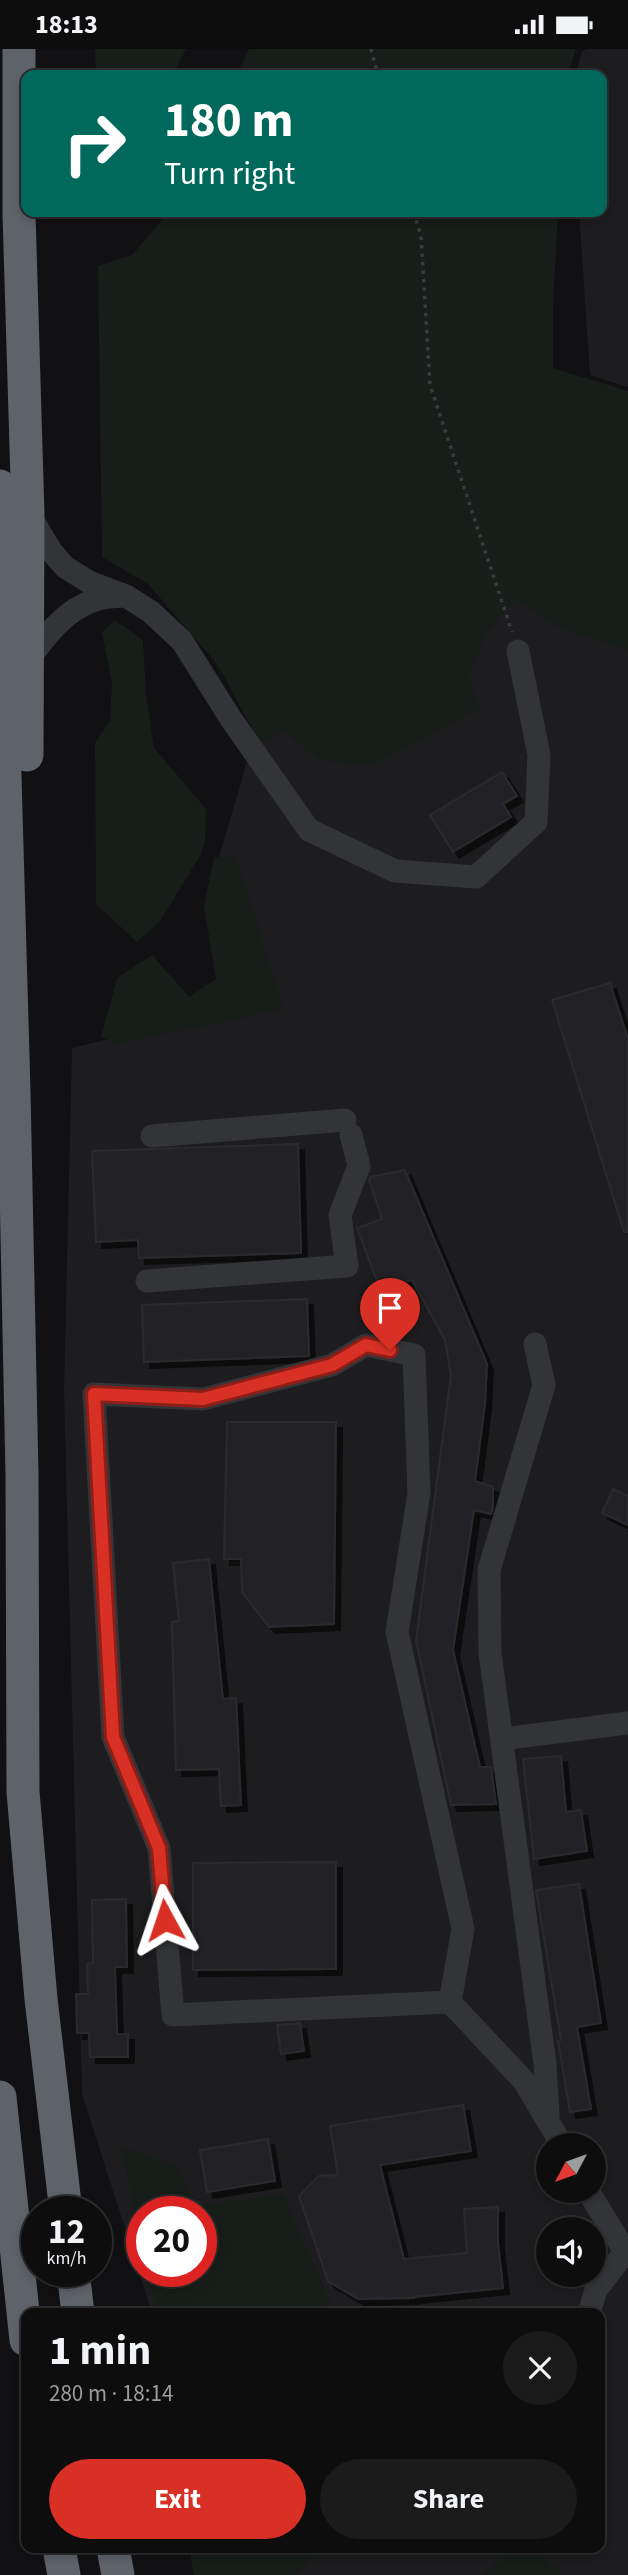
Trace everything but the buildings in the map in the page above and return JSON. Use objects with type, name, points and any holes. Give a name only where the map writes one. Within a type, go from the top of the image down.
[{"type":"highway","points":[[8,856],[27,781],[28,514],[19,214],[19,49]]},
{"type":"highway","points":[[0,486],[1,636],[22,1475],[23,1792],[41,1999],[64,2196]]},
{"type":"highway","points":[[0,2097],[23,2308]]},
{"type":"highway","points":[[75,2287],[77,2308]]},
{"type":"highway","points":[[60,2553],[64,2575]]},
{"type":"highway","points":[[114,2553],[118,2575]]},
{"type":"street","points":[[28,514],[51,551],[65,567],[89,582],[126,596],[151,611],[182,641],[231,719],[309,830],[395,871],[476,877],[536,823],[539,755],[518,651]]},
{"type":"street","points":[[26,663],[50,630],[73,611],[96,599],[126,596]]},
{"type":"street","points":[[147,1281],[347,1266],[340,1215],[359,1166],[348,1127],[152,1136]]},
{"type":"street","points":[[535,1344],[544,1385],[489,1570],[490,1653],[545,2064],[548,2123]]},
{"type":"street","points":[[450,2002],[463,1929],[397,1632],[419,1493],[414,1355],[366,1345],[332,1365],[203,1399],[94,1394],[113,1737],[159,1848],[173,2015],[450,2002],[524,2081],[554,2133]]},
{"type":"street","points":[[502,1739],[628,1723]]},
{"type":"street","points":[[591,2308],[596,2290],[626,2254],[596,2203]]},
{"type":"path","points":[[371,49],[377,70]]},
{"type":"path","points":[[415,217],[421,236],[430,385],[518,651]]},
{"type":"shaded area","points":[[95,49],[186,49],[176,70],[96,70]]},
{"type":"shaded area","points":[[249,49],[576,49],[570,70],[238,70]]},
{"type":"shaded area","points":[[628,49],[628,387],[590,375],[579,217],[607,217],[607,70],[576,70],[582,51]]},
{"type":"shaded area","points":[[165,217],[558,217],[553,368],[628,391],[628,650],[559,628],[516,599],[485,635],[468,677],[480,708],[372,765],[320,760],[283,730],[260,743],[217,664],[148,584],[102,557],[98,266],[132,255]]},
{"type":"shaded area","points":[[505,562],[628,634],[628,2575],[292,2575],[285,2553],[605,2553],[605,2308],[150,2308],[144,2287],[217,2287],[217,2196],[126,2196],[126,2232],[82,2094],[64,1391],[72,1048],[256,1003],[215,871],[260,717]]},
{"type":"shaded area","points":[[115,620],[143,640],[146,694],[154,748],[206,809],[205,842],[200,856],[160,921],[137,942],[96,904],[95,743],[110,721],[112,683],[102,632]]},
{"type":"shaded area","points":[[235,856],[284,1009],[115,1044],[101,1037],[117,978],[152,955],[189,997],[216,979],[204,907],[214,857]]},
{"type":"shaded area","points":[[121,2147],[176,2166],[191,2196],[132,2196]]},
{"type":"shaded area","points":[[283,2195],[333,2308],[156,2308],[151,2287],[217,2287],[217,2203]]},
{"type":"shaded area","points":[[190,2553],[316,2553],[296,2575],[194,2575]]},
{"type":"shaded area","points":[[509,2553],[535,2553],[563,2575],[481,2575]]},
{"type":"route","points":[[165,1920],[159,1848],[113,1737],[94,1394],[203,1399],[332,1365],[366,1345],[390,1350]]}]
